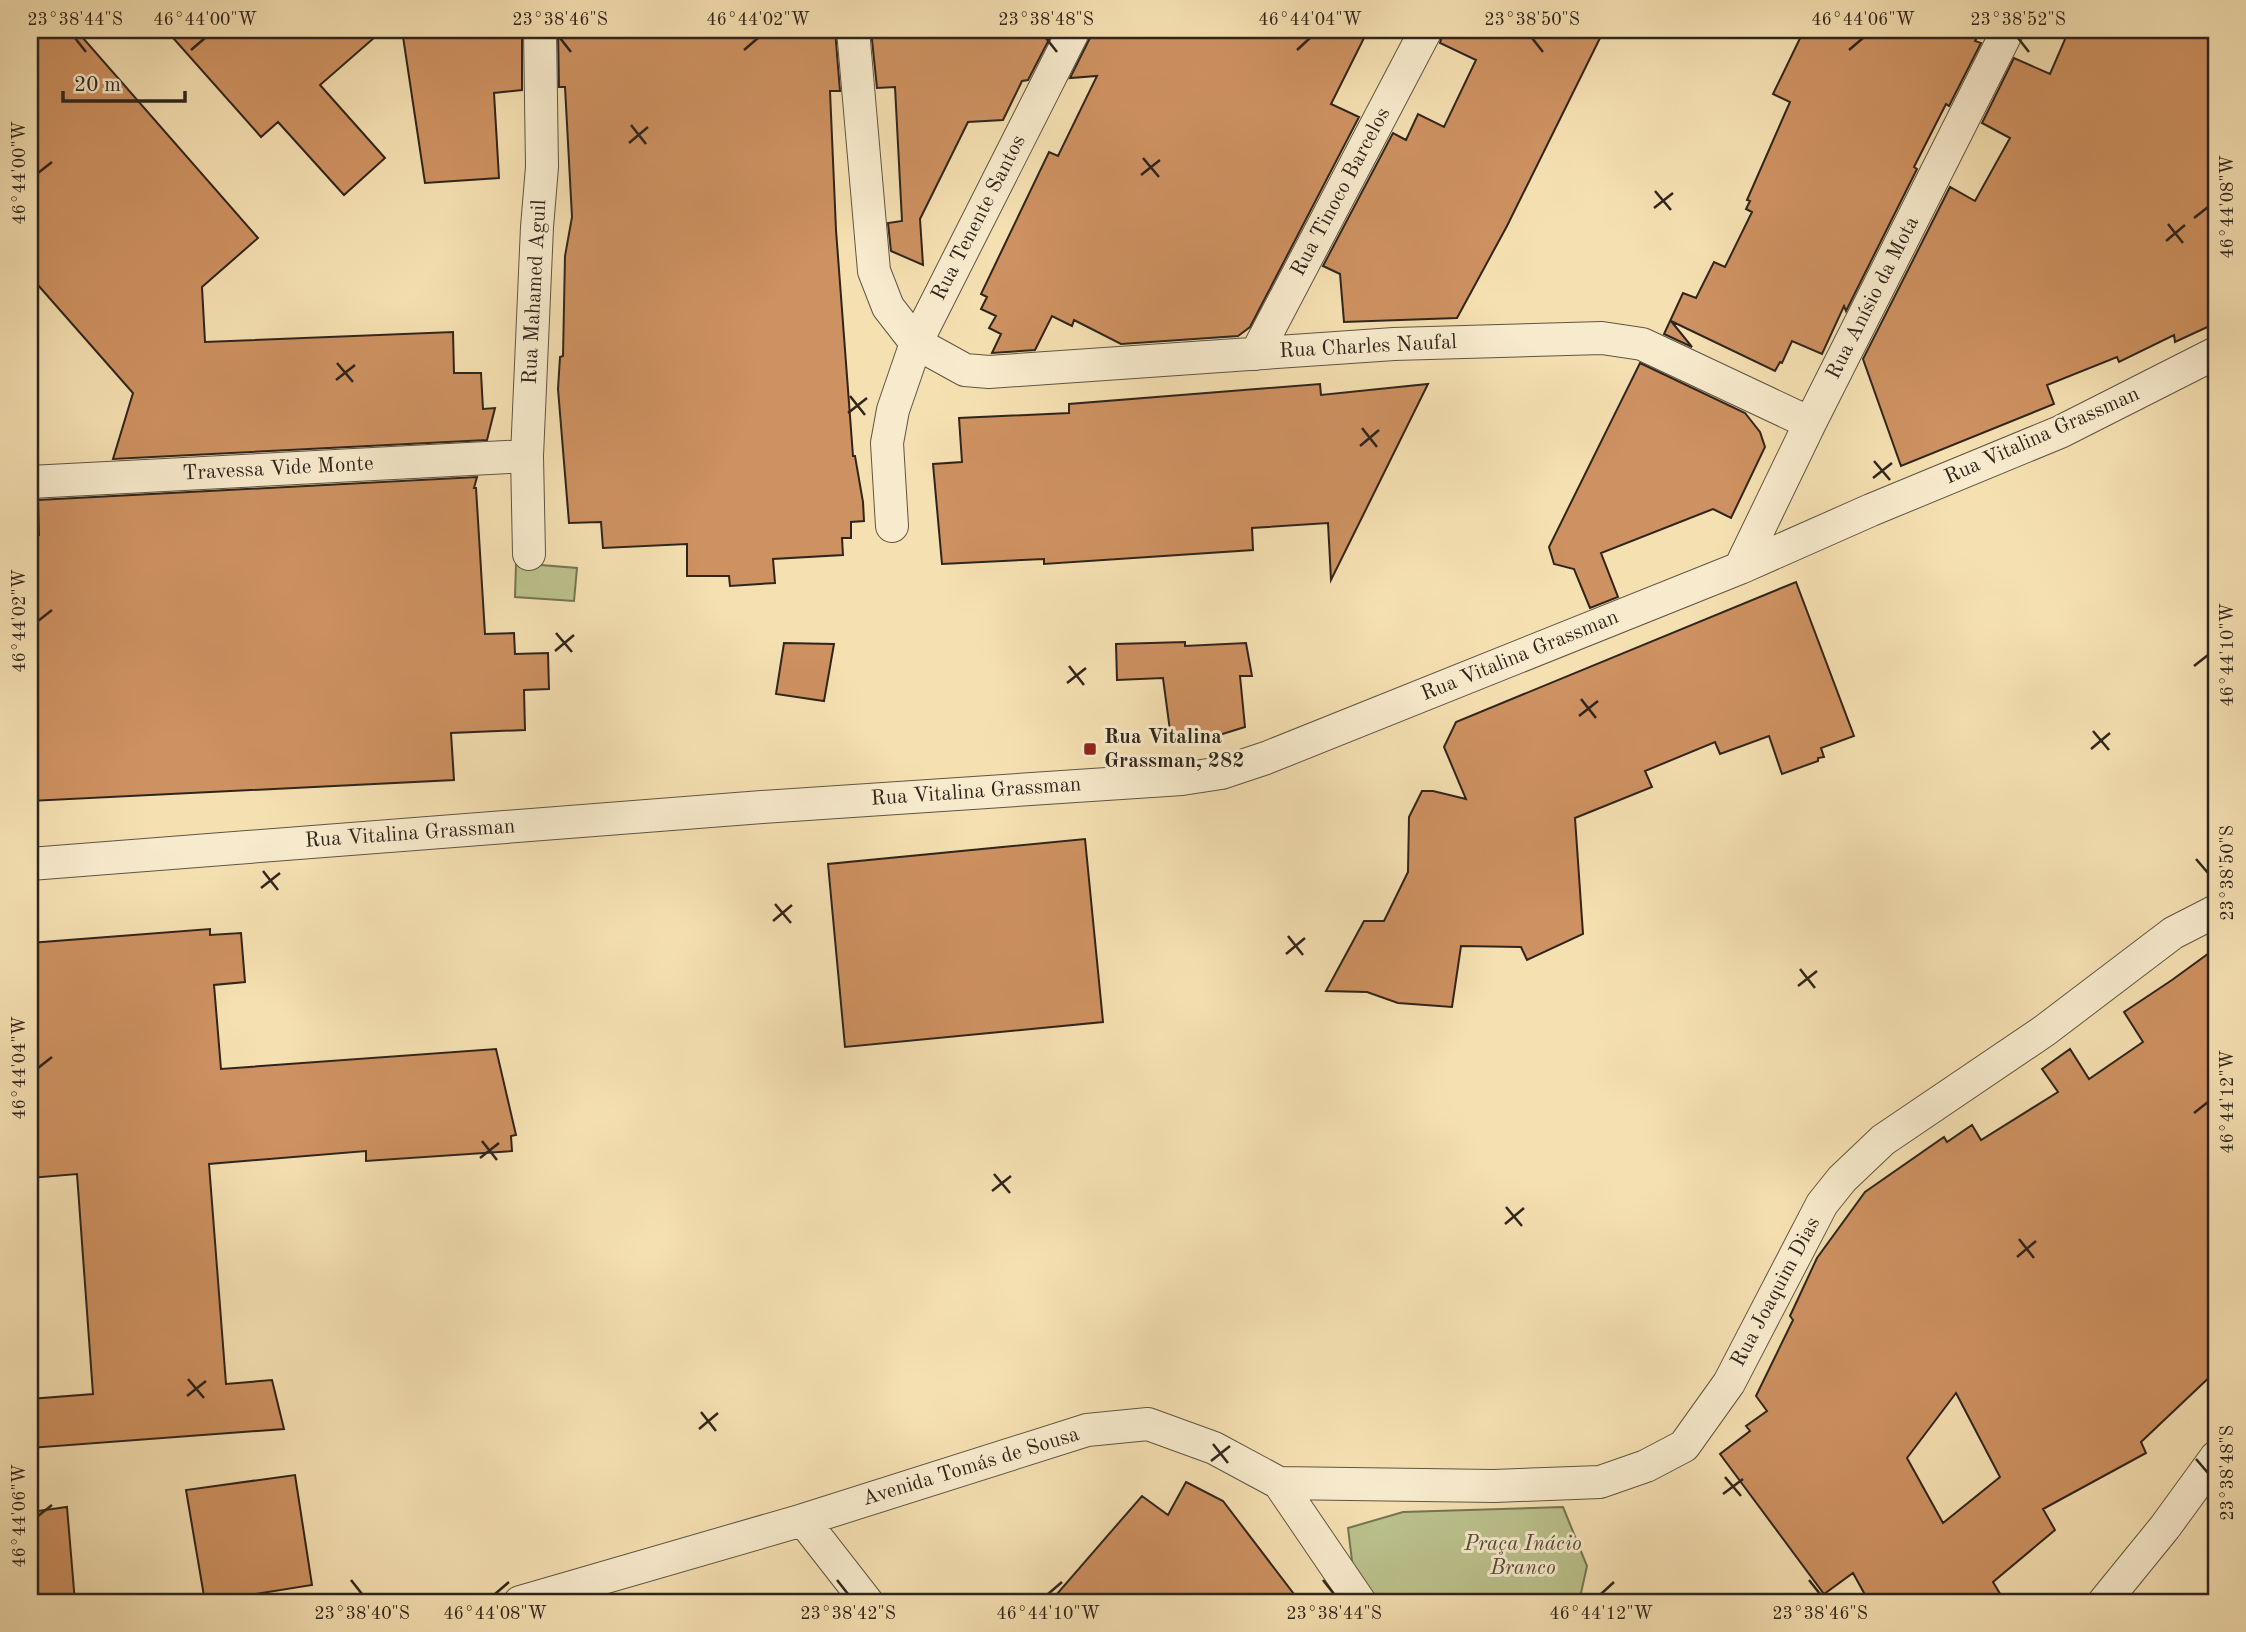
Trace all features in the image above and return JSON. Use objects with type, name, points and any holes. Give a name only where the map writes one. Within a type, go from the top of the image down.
[{"type":"street","name":"Rua Mahamed Aguil","points":[[529,554],[527,456],[542,167],[540,30]]},
{"type":"street","points":[[853,30],[874,271],[888,307],[916,343]]},
{"type":"street","name":"Rua Tenente Santos","points":[[892,526],[887,443],[893,410],[916,343],[1074,30]]},
{"type":"street","name":"Rua Tinoco Barcelos","points":[[1256,354],[1426,30]]},
{"type":"street","name":"Rua Anísio da Mota","points":[[1740,568],[2008,30]]},
{"type":"street","name":"Rua Charles Naufal","points":[[916,343],[965,370],[989,372],[1394,344],[1615,339],[1642,344],[1810,423]]},
{"type":"street","name":"Rua Vitalina Grassman","points":[[30,864],[762,807],[1182,779],[1221,773],[1266,758],[1740,568],[1871,510],[2060,432],[2216,354]]},
{"type":"street","name":"Travessa Vide Monte","points":[[30,482],[527,456]]},
{"type":"street","name":"Rua Joaquim Dias","points":[[1279,1483],[1494,1486],[1600,1482],[1646,1466],[1684,1446],[1729,1383],[1822,1205],[1842,1180],[1883,1140],[2044,1031],[2173,933],[2216,911]]},
{"type":"street","name":"Avenida Tomás de Sousa","points":[[520,1602],[803,1520],[1087,1430],[1148,1424],[1214,1448],[1279,1483],[1360,1602]]},
{"type":"street","points":[[2104,1602],[2165,1527],[2216,1457]]},
{"type":"street","points":[[803,1520],[867,1602]]},
{"type":"green space","points":[[516,563],[577,568],[574,601],[515,597]]},
{"type":"green space","name":"Praça Inácio Branco","points":[[1563,1507],[1587,1566],[1579,1602],[1376,1602],[1353,1569],[1348,1528],[1403,1512]]},
{"type":"building","points":[[30,30],[76,30],[258,238],[202,287],[205,342],[453,332],[454,373],[481,373],[483,409],[495,408],[487,440],[113,459],[133,393],[30,276]]},
{"type":"building","points":[[166,30],[383,30],[320,85],[385,158],[344,195],[278,122],[261,137]]},
{"type":"building","points":[[402,30],[522,30],[522,90],[494,93],[499,178],[425,183]]},
{"type":"building","points":[[558,30],[835,30],[840,91],[830,91],[836,230],[853,456],[863,502],[864,521],[851,522],[851,538],[842,538],[843,555],[773,559],[775,583],[730,586],[729,576],[687,576],[687,544],[603,548],[601,522],[569,523],[558,389],[560,357],[563,356],[565,256],[572,217],[565,87],[559,87]]},
{"type":"building","points":[[871,30],[1054,30],[1028,80],[1022,81],[1003,120],[968,122],[920,219],[923,265],[891,251],[888,223],[902,221],[895,87],[877,88]]},
{"type":"building","points":[[1092,30],[1368,30],[1331,104],[1359,117],[1250,327],[1238,336],[1121,344],[1074,320],[1072,326],[1052,316],[1035,350],[992,353],[1001,334],[989,328],[996,316],[981,309],[987,297],[981,294],[1049,152],[1058,156],[1097,76],[1070,78]]},
{"type":"building","points":[[1444,30],[1604,30],[1507,226],[1457,318],[1344,322],[1340,274],[1323,266],[1393,133],[1406,140],[1418,114],[1444,127],[1476,60],[1440,43]]},
{"type":"building","points":[[1804,30],[1981,30],[1975,41],[1981,43],[1949,106],[1946,104],[1914,167],[1917,169],[1846,311],[1844,306],[1822,354],[1792,341],[1782,363],[1780,362],[1775,371],[1671,321],[1692,347],[1664,334],[1683,293],[1696,298],[1714,262],[1725,267],[1752,212],[1746,209],[1750,201],[1747,200],[1790,102],[1773,94]]},
{"type":"building","points":[[2069,30],[2216,30],[2216,323],[2175,342],[2174,335],[2119,362],[2117,357],[2047,385],[2054,404],[1901,466],[1863,359],[1950,187],[1975,201],[2010,138],[1982,123],[2014,58],[2050,74]]},
{"type":"building","points":[[1640,363],[1745,413],[1760,432],[1765,447],[1731,518],[1713,509],[1601,553],[1618,597],[1590,608],[1574,569],[1554,564],[1549,547]]},
{"type":"building","points":[[1320,384],[1321,395],[1428,384],[1331,580],[1328,523],[1252,528],[1253,550],[1044,564],[1044,559],[942,564],[933,464],[962,462],[959,418],[1069,413],[1069,404]]},
{"type":"building","points":[[477,477],[474,488],[485,634],[514,633],[515,654],[548,653],[549,689],[524,690],[525,730],[451,733],[454,780],[30,801],[30,657],[36,657],[31,535],[39,535],[38,500]]},
{"type":"building","points":[[1796,582],[1854,736],[1821,748],[1824,757],[1818,758],[1818,761],[1782,774],[1769,736],[1720,754],[1715,742],[1645,771],[1652,787],[1575,818],[1583,934],[1527,960],[1521,947],[1461,946],[1452,1007],[1398,1003],[1367,992],[1326,991],[1364,921],[1384,921],[1408,872],[1409,817],[1422,791],[1466,799],[1444,747],[1456,722]]},
{"type":"building","points":[[1185,642],[1185,646],[1246,643],[1252,676],[1240,676],[1245,727],[1216,736],[1171,738],[1163,678],[1117,680],[1116,644]]},
{"type":"building","points":[[784,643],[834,644],[824,701],[776,694]]},
{"type":"building","points":[[1085,839],[1103,1022],[845,1047],[828,864]]},
{"type":"building","points":[[210,929],[210,935],[241,933],[245,982],[214,985],[221,1069],[496,1049],[516,1135],[511,1136],[512,1151],[366,1161],[366,1151],[209,1164],[226,1384],[272,1380],[284,1429],[30,1448],[30,1399],[93,1394],[77,1174],[30,1178],[30,943]]},
{"type":"building","points":[[2216,948],[2216,1371],[2141,1442],[2146,1453],[2043,1509],[2055,1530],[1993,1582],[2005,1602],[1869,1602],[1853,1573],[1824,1594],[1720,1454],[1750,1431],[1746,1426],[1767,1411],[1756,1396],[1793,1320],[1790,1316],[1817,1258],[1865,1192],[1944,1137],[1947,1142],[1972,1125],[1981,1140],[2058,1092],[2042,1069],[2070,1049],[2089,1079],[2143,1042],[2124,1012]],"holes":[[[1956,1393],[2000,1477],[1943,1523],[1907,1458]]]},
{"type":"building","points":[[295,1475],[312,1585],[205,1602],[186,1490]]},
{"type":"building","points":[[1186,1482],[1223,1501],[1300,1602],[1050,1602],[1142,1496],[1168,1515]]},
{"type":"building","points":[[67,1507],[75,1602],[30,1602],[30,1512]]},
{"type":"place","name":"Rua Vitalina Grassman, 282","points":[[1090,749]]}]
